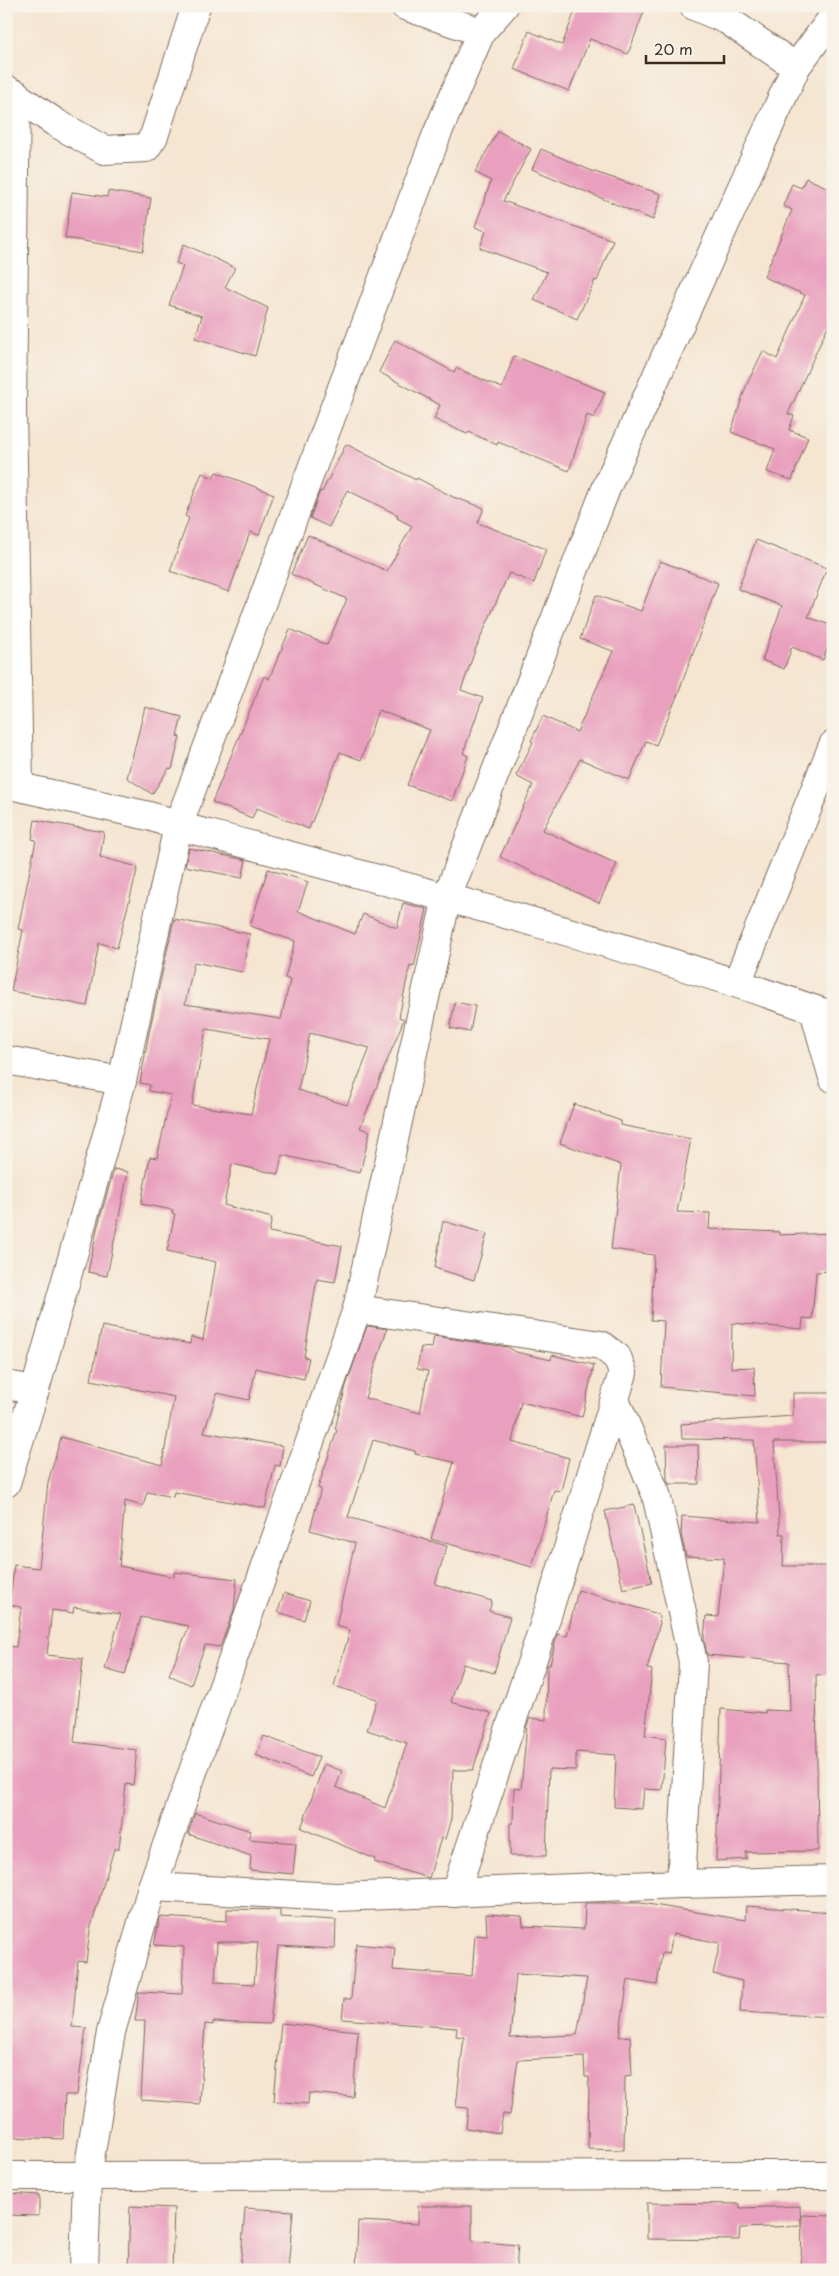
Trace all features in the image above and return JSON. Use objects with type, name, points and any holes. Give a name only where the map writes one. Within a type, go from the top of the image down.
[{"type":"street","points":[[11,92],[56,124],[104,150],[146,148],[154,136],[196,6]]},
{"type":"street","points":[[405,6],[482,32]]},
{"type":"street","points":[[6,1483],[35,1390],[122,1081],[178,826],[437,134],[482,32],[504,6]]},
{"type":"street","points":[[694,6],[727,20],[796,67]]},
{"type":"street","points":[[84,2270],[87,2176],[111,2032],[152,1887],[357,1309],[446,897],[607,486],[796,67],[833,17]]},
{"type":"street","points":[[11,92],[9,406],[13,785],[149,816],[178,826],[446,897],[737,983],[823,1013],[833,1078]]},
{"type":"street","points":[[737,983],[833,745]]},
{"type":"street","points":[[6,1060],[122,1081]]},
{"type":"street","points":[[357,1309],[601,1345],[617,1357],[623,1374],[544,1625],[455,1893]]},
{"type":"street","points":[[6,1385],[35,1390]]},
{"type":"street","points":[[615,1400],[656,1494],[693,1662],[681,1884]]},
{"type":"street","points":[[152,1887],[336,1897],[833,1880]]},
{"type":"street","points":[[6,2176],[833,2175]]},
{"type":"building","points":[[577,6],[646,6],[628,54],[590,39],[569,91],[514,69],[529,31],[562,45]]},
{"type":"building","points":[[498,131],[531,149],[503,201],[613,240],[597,281],[595,280],[577,319],[534,300],[547,272],[480,248],[486,231],[475,227],[491,181],[475,172]]},
{"type":"building","points":[[541,149],[592,171],[661,194],[653,220],[532,169]]},
{"type":"building","points":[[806,178],[833,190],[833,315],[788,414],[794,416],[789,430],[808,437],[792,480],[767,472],[775,449],[731,432],[746,386],[763,351],[777,359],[805,295],[764,277],[792,210],[783,206],[792,184],[801,188]]},
{"type":"building","points":[[108,191],[151,198],[143,251],[65,238],[72,192],[107,197]]},
{"type":"building","points":[[184,244],[235,268],[225,287],[268,308],[255,356],[195,338],[202,316],[169,305],[183,266],[176,263]]},
{"type":"building","points":[[395,340],[454,372],[456,368],[502,388],[514,356],[605,392],[594,418],[587,415],[569,471],[498,442],[497,445],[469,432],[467,434],[434,419],[440,405],[379,372]]},
{"type":"building","points":[[346,444],[416,480],[417,478],[453,497],[484,508],[478,523],[546,549],[534,583],[509,573],[476,648],[461,690],[483,698],[463,753],[468,756],[452,801],[407,785],[430,730],[378,710],[361,760],[340,752],[309,829],[257,808],[252,818],[212,802],[264,676],[269,679],[290,629],[327,645],[347,599],[291,574],[308,535],[387,571],[412,526],[397,518],[398,515],[347,490],[329,527],[310,518],[320,491],[322,492]]},
{"type":"building","points":[[216,472],[274,494],[259,535],[250,532],[229,592],[170,571],[189,518],[185,516],[202,473],[213,478]]},
{"type":"building","points":[[756,540],[827,568],[808,617],[833,626],[833,633],[823,660],[792,647],[784,669],[762,660],[782,606],[738,589]]},
{"type":"building","points":[[660,561],[718,583],[678,694],[656,745],[646,741],[629,780],[580,759],[543,830],[617,864],[599,903],[500,857],[533,785],[516,776],[533,742],[531,741],[543,716],[577,732],[613,651],[580,639],[596,595],[641,611]]},
{"type":"building","points":[[145,707],[182,717],[177,736],[180,737],[172,769],[169,768],[152,794],[127,778]]},
{"type":"building","points":[[35,820],[104,832],[100,857],[138,867],[117,948],[99,943],[87,1006],[11,991],[23,930],[18,929],[36,840],[32,839]]},
{"type":"building","points":[[189,848],[246,860],[242,878],[185,866]]},
{"type":"building","points":[[268,869],[308,882],[298,911],[355,934],[363,914],[397,928],[403,903],[427,909],[414,966],[410,965],[399,1017],[404,1019],[360,1128],[370,1131],[360,1173],[282,1155],[278,1174],[232,1164],[224,1205],[272,1218],[269,1232],[342,1246],[335,1282],[317,1279],[304,1357],[309,1358],[304,1379],[256,1368],[249,1400],[217,1393],[204,1432],[283,1446],[280,1466],[275,1465],[265,1508],[174,1492],[173,1497],[147,1492],[143,1506],[125,1501],[119,1566],[174,1577],[174,1572],[237,1579],[234,1610],[220,1647],[205,1645],[191,1685],[169,1675],[189,1626],[141,1617],[125,1675],[105,1669],[121,1614],[74,1607],[73,1613],[52,1610],[47,1655],[83,1659],[74,1742],[137,1750],[133,1785],[126,1784],[119,1849],[114,1849],[90,1930],[86,1962],[78,1961],[72,2027],[86,2028],[77,2095],[65,2095],[63,2139],[7,2137],[6,2027],[12,1964],[6,1963],[6,1711],[11,1672],[6,1671],[6,1646],[16,1647],[21,1607],[10,1605],[14,1565],[39,1568],[48,1482],[61,1437],[162,1465],[174,1397],[91,1380],[102,1326],[190,1344],[191,1337],[203,1340],[216,1262],[167,1251],[175,1214],[172,1213],[173,1210],[141,1204],[150,1157],[157,1158],[171,1095],[149,1091],[150,1085],[140,1083],[174,919],[250,934],[242,972],[194,962],[185,1004],[281,1019],[290,980],[285,978],[295,941],[250,926]],"holes":[[[206,1029],[269,1039],[251,1114],[192,1105]],[[310,1033],[370,1048],[347,1105],[298,1090]]]},
{"type":"building","points":[[455,1002],[475,1006],[470,1032],[450,1028]]},
{"type":"building","points":[[574,1104],[621,1121],[620,1125],[691,1139],[677,1212],[710,1213],[709,1229],[779,1232],[779,1235],[833,1233],[833,1271],[816,1272],[812,1319],[803,1318],[802,1329],[732,1323],[731,1368],[754,1367],[755,1396],[661,1387],[664,1321],[651,1320],[654,1255],[611,1249],[621,1165],[560,1143]]},
{"type":"building","points":[[114,1169],[128,1172],[107,1276],[88,1272],[97,1229]]},
{"type":"building","points":[[443,1221],[487,1234],[474,1280],[435,1268]]},
{"type":"building","points":[[367,1326],[387,1329],[365,1398],[420,1413],[428,1371],[417,1369],[421,1347],[432,1348],[434,1336],[508,1347],[516,1352],[551,1360],[552,1355],[594,1365],[582,1417],[521,1402],[512,1442],[569,1458],[561,1491],[554,1490],[532,1567],[431,1539],[454,1462],[415,1454],[415,1451],[373,1440],[348,1517],[447,1546],[435,1584],[492,1601],[489,1611],[510,1617],[494,1673],[463,1664],[451,1702],[491,1713],[473,1770],[453,1770],[451,1819],[445,1839],[441,1838],[429,1878],[374,1862],[375,1859],[301,1828],[324,1764],[342,1771],[336,1787],[385,1808],[407,1743],[367,1730],[377,1699],[334,1686],[350,1630],[336,1626],[355,1543],[310,1530],[321,1489],[318,1488],[337,1430],[335,1429],[346,1386]]},
{"type":"building","points":[[793,1393],[833,1393],[833,1442],[774,1442],[780,1534],[784,1534],[783,1566],[833,1566],[833,1674],[816,1675],[818,1851],[746,1852],[746,1859],[716,1861],[721,1709],[765,1713],[765,1710],[790,1711],[789,1662],[707,1655],[704,1639],[706,1616],[718,1617],[724,1558],[686,1556],[681,1535],[682,1516],[760,1522],[754,1440],[682,1439],[681,1424],[793,1416]]},
{"type":"building","points":[[666,1445],[698,1445],[699,1484],[669,1484],[667,1479]]},
{"type":"building","points":[[634,1505],[652,1583],[623,1589],[605,1511]]},
{"type":"building","points":[[578,1590],[658,1614],[660,1623],[647,1669],[652,1670],[645,1735],[666,1738],[662,1790],[644,1789],[642,1809],[614,1807],[616,1755],[576,1752],[576,1770],[549,1769],[546,1856],[510,1856],[510,1823],[513,1823],[514,1788],[521,1789],[527,1725],[530,1718],[546,1720],[547,1665],[550,1665],[557,1634],[567,1636]]},
{"type":"building","points":[[284,1593],[310,1601],[304,1620],[278,1612]]},
{"type":"building","points":[[264,1736],[319,1757],[311,1777],[256,1755]]},
{"type":"building","points":[[195,1813],[251,1831],[248,1839],[296,1843],[293,1874],[250,1870],[251,1856],[188,1834]]},
{"type":"building","points":[[585,1903],[641,1903],[745,1920],[746,1906],[833,1912],[833,2017],[740,2012],[742,1981],[713,1974],[720,1943],[673,1934],[669,1954],[662,1953],[657,1985],[628,1980],[619,2037],[630,2036],[632,2075],[625,2076],[624,2150],[588,2149],[589,2077],[585,2077],[584,2057],[518,2060],[510,2115],[503,2114],[500,2133],[466,2128],[468,2108],[456,2107],[464,2037],[456,2036],[457,2028],[342,2019],[344,1999],[351,1999],[356,1944],[395,1948],[393,1970],[472,1976],[475,1935],[487,1936],[486,1914],[522,1916],[523,1926],[584,1929]],"holes":[[[516,1974],[587,1978],[577,2035],[510,2038]]]},
{"type":"building","points":[[227,1909],[280,1910],[280,1917],[336,1920],[335,1949],[278,1946],[270,2024],[213,2022],[213,2025],[205,2024],[200,2104],[141,2100],[145,2021],[135,2021],[139,1992],[182,1994],[184,1947],[154,1945],[160,1917],[227,1921]],"holes":[[[217,1942],[258,1942],[254,1984],[215,1982]]]},
{"type":"building","points":[[281,2023],[358,2031],[353,2097],[309,2093],[308,2104],[274,2101]]},
{"type":"building","points":[[6,2193],[39,2195],[39,2216],[6,2215]]},
{"type":"building","points":[[647,2203],[740,2204],[740,2208],[800,2206],[801,2226],[740,2228],[739,2240],[647,2239]]},
{"type":"building","points":[[130,2206],[174,2208],[172,2270],[128,2270]]},
{"type":"building","points":[[418,2206],[472,2206],[472,2241],[518,2245],[516,2270],[356,2270],[358,2221],[418,2224]]},
{"type":"building","points":[[245,2208],[293,2211],[288,2270],[240,2270]]},
{"type":"building","points":[[802,2215],[833,2216],[833,2270],[801,2270]]}]
